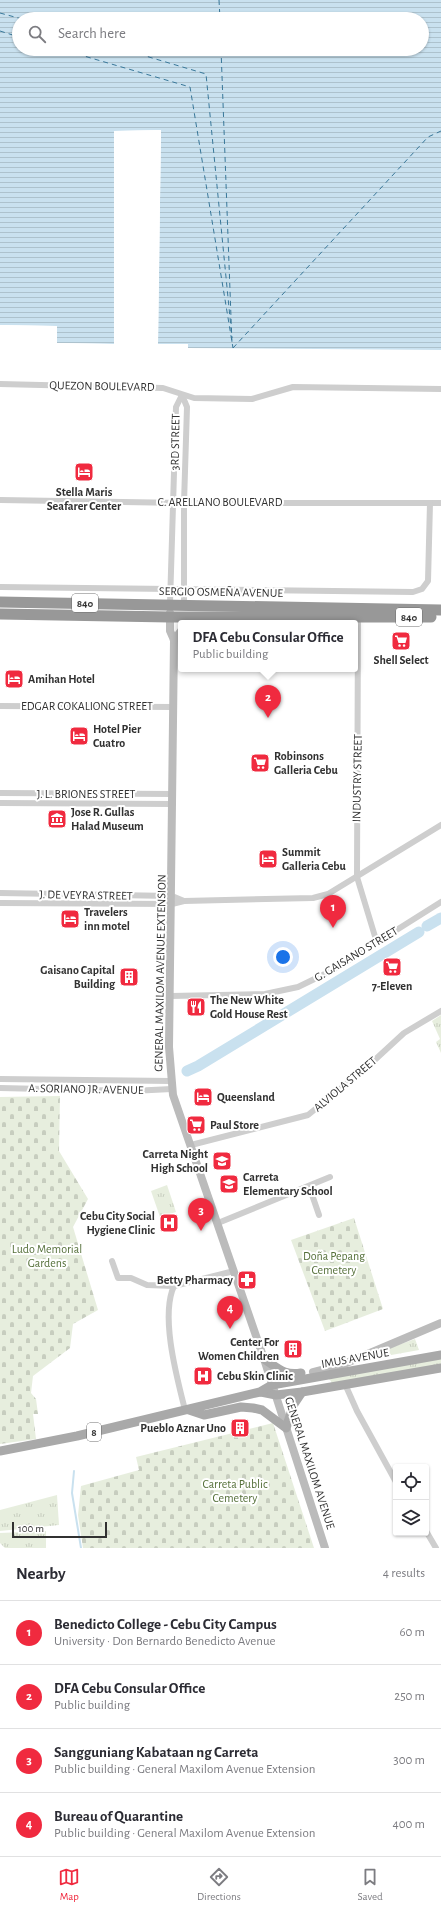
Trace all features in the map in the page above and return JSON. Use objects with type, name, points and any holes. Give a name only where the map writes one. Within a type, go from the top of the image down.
[{"type":"highway","name":"SERGIO OSMEÑA AVENUE","points":[[0,602],[184,604],[441,617]]},
{"type":"highway","name":"SERGIO OSMEÑA AVENUE","points":[[0,614],[170,618],[183,620],[441,610]]},
{"type":"main road","name":"GENERAL MAXILOM AVENUE EXTENSION","points":[[170,604],[170,631],[174,640],[171,996],[169,1047],[172,1085],[272,1385]]},
{"type":"main road","points":[[183,620],[184,604]]},
{"type":"main road","points":[[174,640],[178,635]]},
{"type":"main road","points":[[264,1359],[291,1375],[313,1372],[344,1364],[441,1323]]},
{"type":"main road","name":"IMUS AVENUE","points":[[272,1385],[441,1355]]},
{"type":"main road","name":"IMUS AVENUE","points":[[276,1395],[302,1392],[441,1368]]},
{"type":"main road","points":[[313,1372],[324,1375]]},
{"type":"main road","name":"8","points":[[0,1451],[71,1438],[261,1392],[272,1385]]},
{"type":"main road","name":"GENERAL MAXILOM AVENUE","points":[[272,1385],[325,1548]]},
{"type":"main road","name":"8","points":[[261,1392],[276,1395]]},
{"type":"main road","points":[[186,1410],[204,1415],[241,1407],[253,1408],[262,1410],[286,1428],[294,1404],[302,1392]]},
{"type":"street","name":"QUEZON BOULEVARD","points":[[0,384],[163,388],[194,398],[252,399],[293,388],[441,389]]},
{"type":"street","name":"3RD STREET","points":[[170,604],[176,407],[182,395]]},
{"type":"street","name":"3RD STREET","points":[[182,395],[187,407],[184,503],[184,604]]},
{"type":"street","name":"C. ARELLANO BOULEVARD","points":[[0,500],[174,503],[441,503]]},
{"type":"street","points":[[0,587],[171,588],[325,592],[418,591],[428,581],[430,503]]},
{"type":"street","name":"INDUSTRY STREET","points":[[358,613],[358,620]]},
{"type":"street","name":"INDUSTRY STREET","points":[[358,672],[357,877],[377,943]]},
{"type":"street","name":"EDGAR COKALIONG STREET","points":[[0,706],[174,707]]},
{"type":"street","name":"J. L. BRIONES STREET","points":[[0,793],[173,794]]},
{"type":"street","points":[[30,793],[30,803]]},
{"type":"street","name":"J. L. BRIONES STREET","points":[[0,803],[173,804]]},
{"type":"street","points":[[172,900],[313,898],[328,894],[441,825]]},
{"type":"street","points":[[1,893],[1,903]]},
{"type":"street","name":"J. DE VEYRA STREET","points":[[1,893],[172,900]]},
{"type":"street","name":"J. DE VEYRA STREET","points":[[1,903],[172,900]]},
{"type":"street","name":"G. GAISANO STREET","points":[[171,996],[265,994],[298,987],[333,970],[441,902]]},
{"type":"street","name":"ALVIOLA STREET","points":[[191,1145],[308,1115],[366,1068],[404,1033],[441,1011]]},
{"type":"street","name":"A. SORIANO JR. AVENUE","points":[[0,1079],[172,1085]]},
{"type":"street","name":"A. SORIANO JR. AVENUE","points":[[0,1088],[131,1091],[172,1085]]},
{"type":"street","points":[[218,1223],[330,1177]]},
{"type":"street","points":[[309,1186],[319,1216]]},
{"type":"street","points":[[112,1261],[118,1278],[131,1278],[148,1285],[174,1286],[234,1271]]},
{"type":"street","points":[[174,1286],[168,1307],[170,1331],[173,1355],[186,1410]]},
{"type":"street","points":[[345,1384],[357,1411],[393,1477]]},
{"type":"street","points":[[429,1536],[436,1548]]},
{"type":"green space","points":[[441,1015],[441,1053],[436,1042],[440,1039],[432,1021]]},
{"type":"green space","name":"Ludo Memorial Gardens","points":[[60,1096],[59,1151],[88,1199],[73,1227],[98,1310],[73,1324],[70,1348],[33,1376],[31,1393],[36,1399],[38,1414],[33,1414],[36,1439],[0,1444],[0,1097]]},
{"type":"green space","points":[[167,1185],[176,1212],[160,1217],[151,1191]]},
{"type":"green space","name":"Doña Pepang Cemetery","points":[[354,1218],[383,1309],[325,1331],[291,1240]]},
{"type":"green space","points":[[415,1339],[419,1350],[347,1363],[356,1360]]},
{"type":"green space","points":[[441,1351],[441,1368],[332,1387],[331,1381],[324,1375]]},
{"type":"green space","name":"Carreta Public Cemetery","points":[[273,1423],[314,1548],[83,1548],[78,1515],[81,1486],[139,1470],[136,1457]]},
{"type":"green space","points":[[57,1495],[59,1525],[0,1531],[0,1510]]},
{"type":"green space","points":[[46,1531],[46,1548],[5,1548],[0,1543],[0,1533]]},
{"type":"water","points":[[0,0],[441,0],[441,350],[188,348],[187,344],[158,344],[161,130],[114,131],[114,344],[56,343],[56,326],[0,325]]},
{"type":"pier","points":[[161,130],[158,344],[188,344],[188,350],[186,346],[158,346],[156,344],[159,132],[116,133],[116,345],[56,345],[55,328],[0,327],[0,325],[57,326],[57,343],[114,344],[114,131]]},
{"type":"waterway","points":[[427,926],[441,918]]},
{"type":"waterway","points":[[187,1071],[198,1066],[419,932]]},
{"type":"waterway","points":[[74,1471],[72,1493],[81,1548]]},
{"type":"ferry route","points":[[219,0],[220,12]]},
{"type":"ferry route","points":[[0,13],[12,16]]},
{"type":"ferry route","points":[[0,31],[12,35]]},
{"type":"ferry route","points":[[84,56],[190,87],[233,348]]},
{"type":"ferry route","points":[[146,56],[206,74],[232,338]]},
{"type":"ferry route","points":[[221,56],[232,344]]},
{"type":"ferry route","points":[[233,348],[428,137],[441,131]]},
{"type":"place","name":"Stella Maris Seafarer Center","points":[[84,472]]},
{"type":"place","name":"Shell Select","points":[[401,641]]},
{"type":"place","name":"Amihan Hotel","points":[[14,679]]},
{"type":"place","name":"DFA Cebu Consular Office","points":[[268,718]]},
{"type":"place","name":"Hotel Pier Cuatro","points":[[79,736]]},
{"type":"place","name":"Robinsons Galleria Cebu","points":[[260,763]]},
{"type":"place","name":"Jose R. Gullas Halad Museum","points":[[57,819]]},
{"type":"place","name":"Summit Galleria Cebu","points":[[268,859]]},
{"type":"place","name":"Travelers inn motel","points":[[70,919]]},
{"type":"place","name":"Benedicto College - Cebu City Campus","points":[[333,928]]},
{"type":"place","name":"7-Eleven","points":[[392,967]]},
{"type":"place","name":"Gaisano Capital Building","points":[[129,977]]},
{"type":"place","name":"The New White Gold House Rest","points":[[196,1007]]},
{"type":"place","name":"Queensland","points":[[203,1097]]},
{"type":"place","name":"Paul Store","points":[[196,1125]]},
{"type":"place","name":"Carreta Night High School","points":[[222,1161]]},
{"type":"place","name":"Carreta Elementary School","points":[[229,1184]]},
{"type":"place","name":"Cebu City Social Hygiene Clinic","points":[[169,1223]]},
{"type":"place","name":"Sangguniang Kabataan ng Carreta","points":[[201,1231]]},
{"type":"place","name":"Betty Pharmacy","points":[[247,1280]]},
{"type":"place","name":"Bureau of Quarantine","points":[[230,1329]]},
{"type":"place","name":"Center For Women Children","points":[[293,1349]]},
{"type":"place","name":"Cebu Skin Clinic","points":[[203,1376]]},
{"type":"place","name":"Pueblo Aznar Uno","points":[[240,1428]]}]
